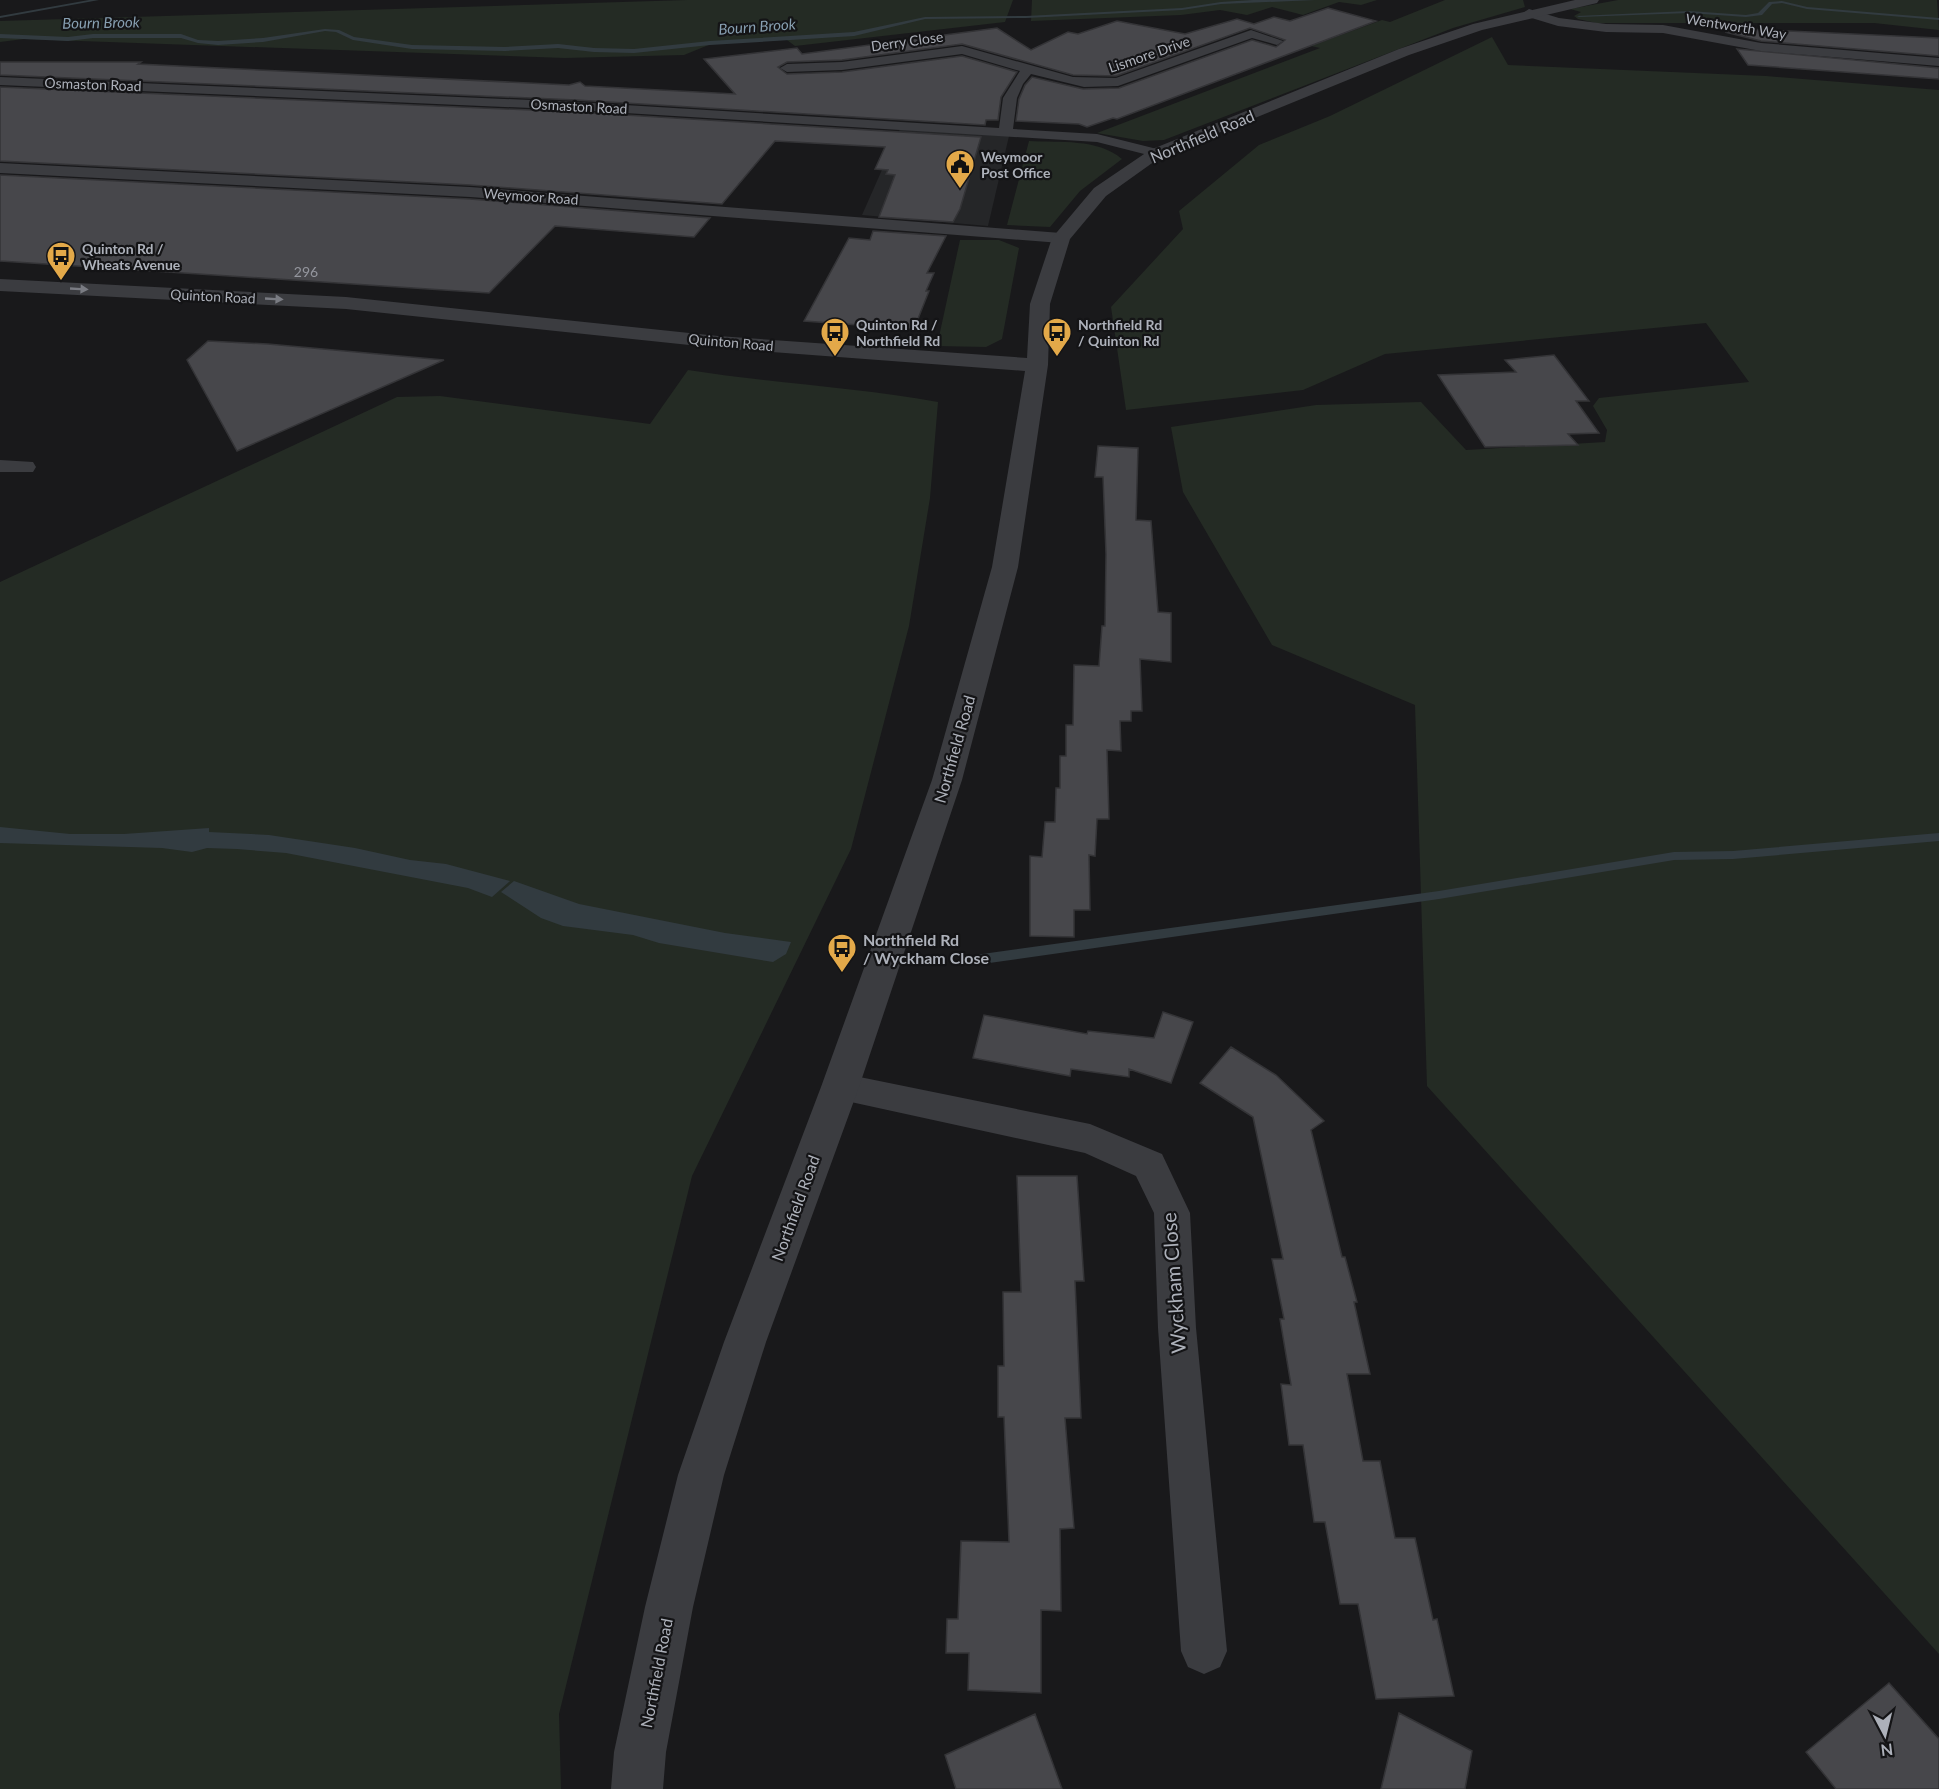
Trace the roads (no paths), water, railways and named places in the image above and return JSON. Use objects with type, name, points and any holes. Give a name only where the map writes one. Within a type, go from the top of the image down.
[{"type":"street","name":"Northfield Road","points":[[637,1789],[640,1752],[665,1629],[701,1475],[745,1342],[840,1087],[947,780],[1005,567],[1037,365],[1040,304],[1061,238],[1100,192],[1156,153],[1404,52],[1534,8],[1566,5],[1587,0]]},
{"type":"street","name":"Wentworth Way","points":[[1534,8],[1558,22],[1606,28],[1663,29],[1761,47],[1939,62]]},
{"type":"street","points":[[1606,28],[1608,42]]},
{"type":"street","name":"Lismore Drive","points":[[1029,69],[1086,85],[1102,84],[1118,82],[1251,34],[1277,41]]},
{"type":"street","name":"Derry Close","points":[[787,68],[842,66],[962,50],[1029,69]]},
{"type":"street","points":[[1006,133],[1007,102],[1017,80],[1029,69]]},
{"type":"street","name":"Osmaston Road","points":[[0,81],[564,105],[1097,138],[1156,153]]},
{"type":"street","name":"Weymoor Road","points":[[0,168],[470,192],[1061,238]]},
{"type":"street","name":"Quinton Road","points":[[0,285],[346,303],[730,343],[1037,365]]},
{"type":"street","name":"Quinton Road","points":[[0,301],[291,317],[425,311]]},
{"type":"street","points":[[0,466],[25,467]]},
{"type":"street","name":"Wyckham Close","points":[[840,1087],[1090,1139],[1149,1165],[1172,1213],[1177,1328],[1204,1651]]},
{"type":"waterway","points":[[0,17],[97,0]]},
{"type":"waterway","name":"Bourn Brook","points":[[0,36],[68,39],[93,36],[181,36],[218,43],[263,40],[325,30],[337,31],[353,38],[412,47],[505,49],[558,46],[634,51],[710,43],[854,34],[925,18],[1026,17],[1182,9],[1221,3],[1282,0]]},
{"type":"waterway","name":"Bourn Brook","points":[[1284,0],[1313,0]]},
{"type":"waterway","name":"Bourn Brook","points":[[1579,16],[1689,12],[1746,16],[1760,14],[1771,3],[1782,2],[1807,8],[1939,19]]},
{"type":"waterway","points":[[975,960],[1439,895],[1674,856],[1733,855],[1939,837]]},
{"type":"place","name":"Weymoor Post Office","points":[[960,190]]},
{"type":"place","name":"Quinton Rd / Wheats Avenue","points":[[61,282]]},
{"type":"place","name":"Quinton Rd / Northfield Rd","points":[[835,358]]},
{"type":"place","name":"Northfield Rd / Quinton Rd","points":[[1057,358]]},
{"type":"place","name":"Northfield Rd / Wyckham Close","points":[[842,974]]}]
